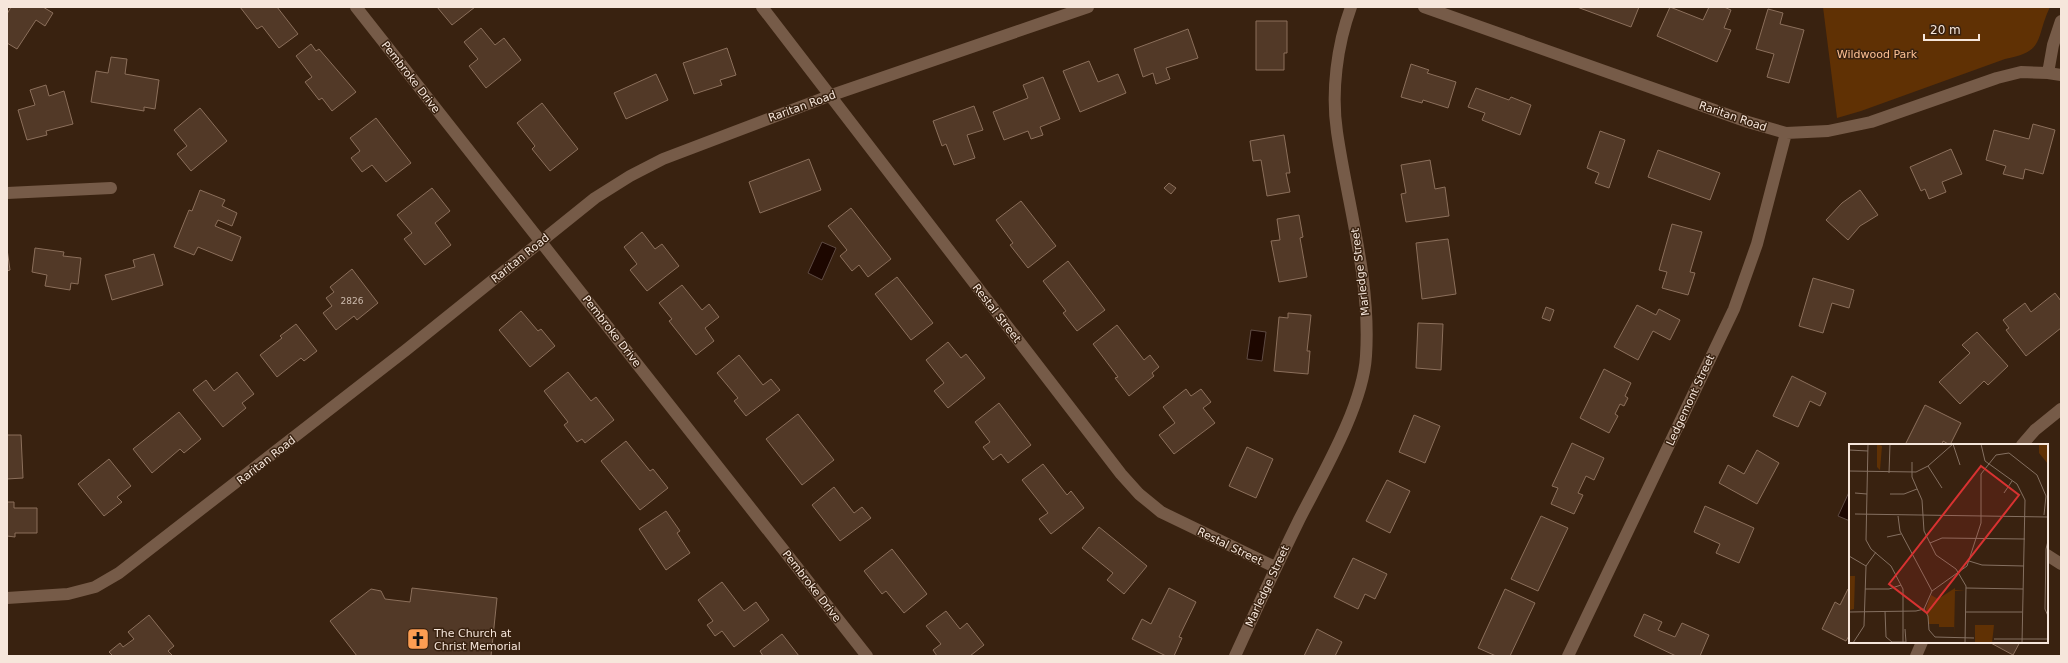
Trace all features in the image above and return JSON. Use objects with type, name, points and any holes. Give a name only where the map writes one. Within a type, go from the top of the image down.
[{"type":"street","name":"Pembroke Drive","points":[[356,7],[541,240],[867,656]]},
{"type":"street","name":"Restal Street","points":[[762,7],[1112,462],[1139,494],[1161,512],[1275,567]]},
{"type":"street","name":"Raritan Road","points":[[7,598],[68,594],[95,587],[119,573],[400,355],[595,198],[630,176],[663,159],[829,96],[1088,7]]},
{"type":"street","name":"Marledge Street","points":[[1234,656],[1275,567],[1336,447],[1359,390],[1366,357],[1366,305],[1362,273],[1337,131],[1335,85],[1350,7]]},
{"type":"street","name":"Raritan Road","points":[[1424,7],[1786,134],[1828,131],[1871,122],[1998,78],[2021,72],[2048,72],[2061,75]]},
{"type":"street","points":[[2048,72],[2053,45],[2061,21]]},
{"type":"street","name":"Ledgemont Street","points":[[1568,656],[1734,309],[1757,244],[1786,134]]},
{"type":"street","points":[[7,193],[111,188]]},
{"type":"street","points":[[2023,444],[2035,430],[2061,409]]},
{"type":"street","points":[[2048,556],[2061,564]]},
{"type":"street","points":[[1916,656],[1922,643]]},
{"type":"green space","name":"Wildwood Park","points":[[1823,7],[2050,7],[2037,42],[2033,48],[2027,52],[1861,111],[1837,118]]},
{"type":"shaded area","points":[[822,242],[836,248],[822,280],[808,273]]},
{"type":"shaded area","points":[[1251,330],[1266,332],[1262,361],[1247,359]]},
{"type":"shaded area","points":[[1849,492],[1849,521],[1838,516]]},
{"type":"building","points":[[11,7],[43,7],[53,13],[45,26],[36,20],[17,49],[7,43],[7,14]]},
{"type":"building","points":[[240,7],[277,7],[298,34],[279,48],[262,26],[257,29]]},
{"type":"building","points":[[437,7],[475,7],[452,25]]},
{"type":"building","points":[[1577,7],[1639,7],[1631,27]]},
{"type":"building","points":[[1670,7],[1703,20],[1709,7],[1724,7],[1731,10],[1724,28],[1731,30],[1717,62],[1657,36]]},
{"type":"building","points":[[1768,9],[1783,13],[1780,24],[1804,30],[1789,83],[1767,77],[1774,54],[1756,49]]},
{"type":"building","points":[[1256,21],[1287,21],[1287,53],[1284,53],[1284,70],[1256,70]]},
{"type":"building","points":[[481,28],[495,45],[504,38],[521,60],[486,88],[469,66],[478,59],[464,42]]},
{"type":"building","points":[[1188,29],[1198,58],[1166,68],[1170,79],[1156,84],[1153,73],[1143,77],[1134,49]]},
{"type":"building","points":[[311,44],[316,51],[319,49],[356,92],[332,111],[322,98],[319,100],[305,82],[312,77],[296,56]]},
{"type":"building","points":[[727,48],[736,75],[720,80],[722,85],[694,94],[683,63]]},
{"type":"building","points":[[111,57],[127,59],[125,74],[159,80],[155,109],[144,107],[144,111],[91,102],[96,71],[108,73]]},
{"type":"building","points":[[1089,61],[1098,82],[1118,74],[1126,93],[1080,112],[1063,71]]},
{"type":"building","points":[[1411,64],[1429,70],[1427,73],[1456,82],[1448,108],[1423,100],[1422,103],[1401,97]]},
{"type":"building","points":[[656,74],[668,100],[626,119],[614,93]]},
{"type":"building","points":[[1043,77],[1060,119],[1040,127],[1043,135],[1031,139],[1028,131],[1004,140],[993,112],[1028,98],[1023,85]]},
{"type":"building","points":[[46,85],[49,96],[64,91],[73,124],[46,131],[47,135],[27,140],[18,110],[35,105],[30,90]]},
{"type":"building","points":[[1476,88],[1509,100],[1511,97],[1531,105],[1520,135],[1482,120],[1485,113],[1468,107]]},
{"type":"building","points":[[542,103],[578,149],[550,171],[532,149],[535,146],[517,123]]},
{"type":"building","points":[[974,106],[983,130],[967,135],[975,158],[954,165],[946,144],[942,146],[933,121]]},
{"type":"building","points":[[200,108],[227,141],[191,171],[177,154],[187,146],[174,130]]},
{"type":"building","points":[[376,118],[411,163],[386,182],[372,165],[362,172],[351,158],[360,151],[350,138]]},
{"type":"building","points":[[2033,124],[2055,130],[2043,174],[2025,169],[2023,179],[2003,174],[2006,166],[1986,160],[1994,130],[2029,139]]},
{"type":"building","points":[[1600,131],[1625,140],[1609,188],[1595,183],[1599,173],[1587,168]]},
{"type":"building","points":[[1284,135],[1290,173],[1286,173],[1290,192],[1267,196],[1261,160],[1253,161],[1250,141]]},
{"type":"building","points":[[1951,149],[1962,174],[1942,182],[1946,192],[1929,199],[1925,189],[1921,191],[1910,167]]},
{"type":"building","points":[[1658,150],[1720,173],[1710,200],[1648,177]]},
{"type":"building","points":[[809,159],[821,190],[760,213],[749,182]]},
{"type":"building","points":[[1430,160],[1435,189],[1445,187],[1449,216],[1406,222],[1401,194],[1406,193],[1401,165]]},
{"type":"building","points":[[1169,183],[1176,188],[1171,194],[1164,188]]},
{"type":"building","points":[[432,188],[450,211],[435,223],[451,245],[425,265],[404,239],[412,233],[397,215]]},
{"type":"building","points":[[200,190],[225,200],[222,206],[237,213],[232,226],[218,220],[215,226],[241,237],[232,261],[198,247],[194,255],[174,247],[189,210],[192,211]]},
{"type":"building","points":[[1860,190],[1878,215],[1860,226],[1848,240],[1826,220],[1842,203]]},
{"type":"building","points":[[1021,201],[1056,246],[1028,268],[1010,245],[1013,243],[996,220]]},
{"type":"building","points":[[851,208],[891,259],[868,277],[859,265],[852,271],[840,256],[847,250],[828,226]]},
{"type":"building","points":[[1299,215],[1303,237],[1300,238],[1307,277],[1279,282],[1271,241],[1280,240],[1277,219]]},
{"type":"building","points":[[1672,224],[1702,232],[1690,272],[1695,273],[1688,295],[1662,288],[1667,272],[1659,270]]},
{"type":"building","points":[[642,232],[655,249],[662,244],[679,266],[647,291],[630,270],[637,264],[624,247]]},
{"type":"building","points":[[1448,239],[1456,294],[1422,299],[1416,243]]},
{"type":"building","points":[[35,248],[64,252],[63,256],[81,258],[78,284],[71,283],[70,290],[45,286],[47,275],[32,272]]},
{"type":"building","points":[[7,249],[10,270],[7,271]]},
{"type":"building","points":[[154,254],[163,285],[112,300],[105,275],[135,267],[133,260]]},
{"type":"building","points":[[1068,261],[1105,310],[1077,331],[1063,313],[1066,311],[1043,281]]},
{"type":"building","points":[[352,269],[378,303],[357,320],[354,316],[336,330],[323,313],[332,306],[326,298],[334,292],[330,287]]},
{"type":"building","points":[[897,277],[933,323],[911,340],[875,294]]},
{"type":"building","points":[[1813,278],[1854,290],[1849,308],[1832,303],[1823,333],[1799,326]]},
{"type":"building","points":[[682,285],[702,310],[709,304],[719,317],[705,328],[714,341],[696,355],[669,321],[672,319],[659,303]]},
{"type":"building","points":[[2055,293],[2061,301],[2061,328],[2026,356],[2006,330],[2009,328],[2003,320],[2025,303],[2031,312]]},
{"type":"building","points":[[1637,305],[1656,315],[1659,309],[1680,320],[1670,340],[1653,331],[1638,360],[1614,347]]},
{"type":"building","points":[[1546,307],[1554,310],[1550,321],[1542,318]]},
{"type":"building","points":[[521,311],[538,331],[541,329],[555,346],[530,367],[499,330]]},
{"type":"building","points":[[1288,313],[1311,315],[1307,351],[1310,351],[1308,374],[1274,371],[1279,317],[1288,318]]},
{"type":"building","points":[[1418,323],[1443,324],[1441,370],[1416,368]]},
{"type":"building","points":[[296,324],[317,351],[304,361],[301,358],[277,377],[260,355],[282,338],[280,336]]},
{"type":"building","points":[[1117,325],[1144,360],[1150,355],[1159,367],[1152,373],[1154,376],[1129,396],[1115,378],[1118,377],[1093,344]]},
{"type":"building","points":[[1977,332],[2008,366],[1988,385],[1984,381],[1960,404],[1939,382],[1970,353],[1962,345]]},
{"type":"building","points":[[948,342],[961,358],[966,354],[985,378],[948,408],[934,391],[944,383],[926,360]]},
{"type":"building","points":[[739,355],[763,385],[771,379],[780,390],[746,416],[734,401],[738,398],[717,373]]},
{"type":"building","points":[[1604,369],[1631,383],[1625,396],[1628,398],[1624,406],[1620,404],[1615,414],[1618,416],[1609,433],[1580,418]]},
{"type":"building","points":[[237,372],[254,394],[242,403],[246,408],[223,427],[193,390],[206,380],[214,391]]},
{"type":"building","points":[[568,372],[591,401],[596,397],[614,420],[585,443],[582,439],[577,442],[564,425],[568,422],[544,391]]},
{"type":"building","points":[[1792,376],[1826,393],[1820,406],[1810,401],[1798,427],[1773,416]]},
{"type":"building","points":[[1186,389],[1191,396],[1201,389],[1211,402],[1203,408],[1215,423],[1174,454],[1159,435],[1175,423],[1163,407]]},
{"type":"building","points":[[999,403],[1031,445],[1008,463],[1001,454],[993,460],[983,447],[990,442],[975,422]]},
{"type":"building","points":[[1925,405],[1961,423],[1950,444],[1943,441],[1942,444],[1906,444]]},
{"type":"building","points":[[179,412],[201,439],[184,453],[180,449],[152,473],[133,449]]},
{"type":"building","points":[[798,414],[834,460],[802,485],[766,439]]},
{"type":"building","points":[[1414,415],[1440,426],[1425,463],[1399,452]]},
{"type":"building","points":[[7,435],[21,435],[23,478],[7,479]]},
{"type":"building","points":[[626,441],[650,471],[653,469],[668,488],[640,510],[601,461]]},
{"type":"building","points":[[1572,443],[1604,458],[1594,480],[1586,476],[1578,493],[1583,495],[1574,514],[1551,504],[1558,488],[1552,486]]},
{"type":"building","points":[[1247,447],[1273,459],[1256,498],[1229,486]]},
{"type":"building","points":[[1757,450],[1779,463],[1757,504],[1719,483],[1728,465],[1744,474]]},
{"type":"building","points":[[109,459],[131,486],[117,497],[122,502],[104,516],[78,484]]},
{"type":"building","points":[[1043,464],[1067,495],[1071,491],[1084,508],[1051,534],[1039,519],[1048,513],[1022,480]]},
{"type":"building","points":[[1387,480],[1410,491],[1390,533],[1366,521]]},
{"type":"building","points":[[834,487],[854,513],[862,507],[871,518],[840,541],[812,505]]},
{"type":"building","points":[[7,502],[14,502],[14,508],[37,508],[37,533],[15,533],[15,537],[7,536]]},
{"type":"building","points":[[1705,506],[1754,528],[1739,563],[1716,553],[1720,544],[1694,532]]},
{"type":"building","points":[[666,511],[680,531],[677,533],[690,553],[666,570],[639,529]]},
{"type":"building","points":[[1541,516],[1568,528],[1538,591],[1511,579]]},
{"type":"building","points":[[1099,527],[1147,566],[1124,594],[1107,580],[1113,573],[1082,548]]},
{"type":"building","points":[[892,549],[927,594],[904,613],[886,591],[882,594],[864,571]]},
{"type":"building","points":[[1353,558],[1387,574],[1375,599],[1365,594],[1358,609],[1334,597]]},
{"type":"building","points":[[722,582],[744,611],[756,602],[769,620],[734,647],[722,631],[715,636],[707,625],[713,621],[698,600]]},
{"type":"building","name":"The Church at Christ Memorial","points":[[412,588],[497,598],[491,656],[357,656],[330,621],[371,589],[381,591],[385,599],[410,602]]},
{"type":"building","points":[[1169,588],[1196,602],[1179,637],[1182,638],[1174,656],[1166,656],[1132,639],[1142,619],[1151,624]]},
{"type":"building","points":[[1505,589],[1535,603],[1510,656],[1496,656],[1478,648]]},
{"type":"building","points":[[1849,590],[1849,636],[1846,641],[1822,629],[1835,602],[1840,605]]},
{"type":"building","points":[[946,611],[960,629],[967,623],[984,645],[970,656],[937,656],[933,650],[941,644],[926,626]]},
{"type":"building","points":[[1644,614],[1662,622],[1658,630],[1675,637],[1682,623],[1709,635],[1700,656],[1676,656],[1634,636]]},
{"type":"building","points":[[149,615],[174,646],[168,651],[173,656],[113,656],[109,652],[120,643],[123,647],[134,639],[128,632]]},
{"type":"building","points":[[1317,629],[1342,642],[1335,656],[1304,656]]},
{"type":"building","points":[[782,634],[799,656],[763,656],[760,651]]},
{"type":"building","points":[[1991,643],[2019,643],[2013,655]]},
{"type":"place","name":"The Church at Christ Memorial","points":[[418,639]]}]
